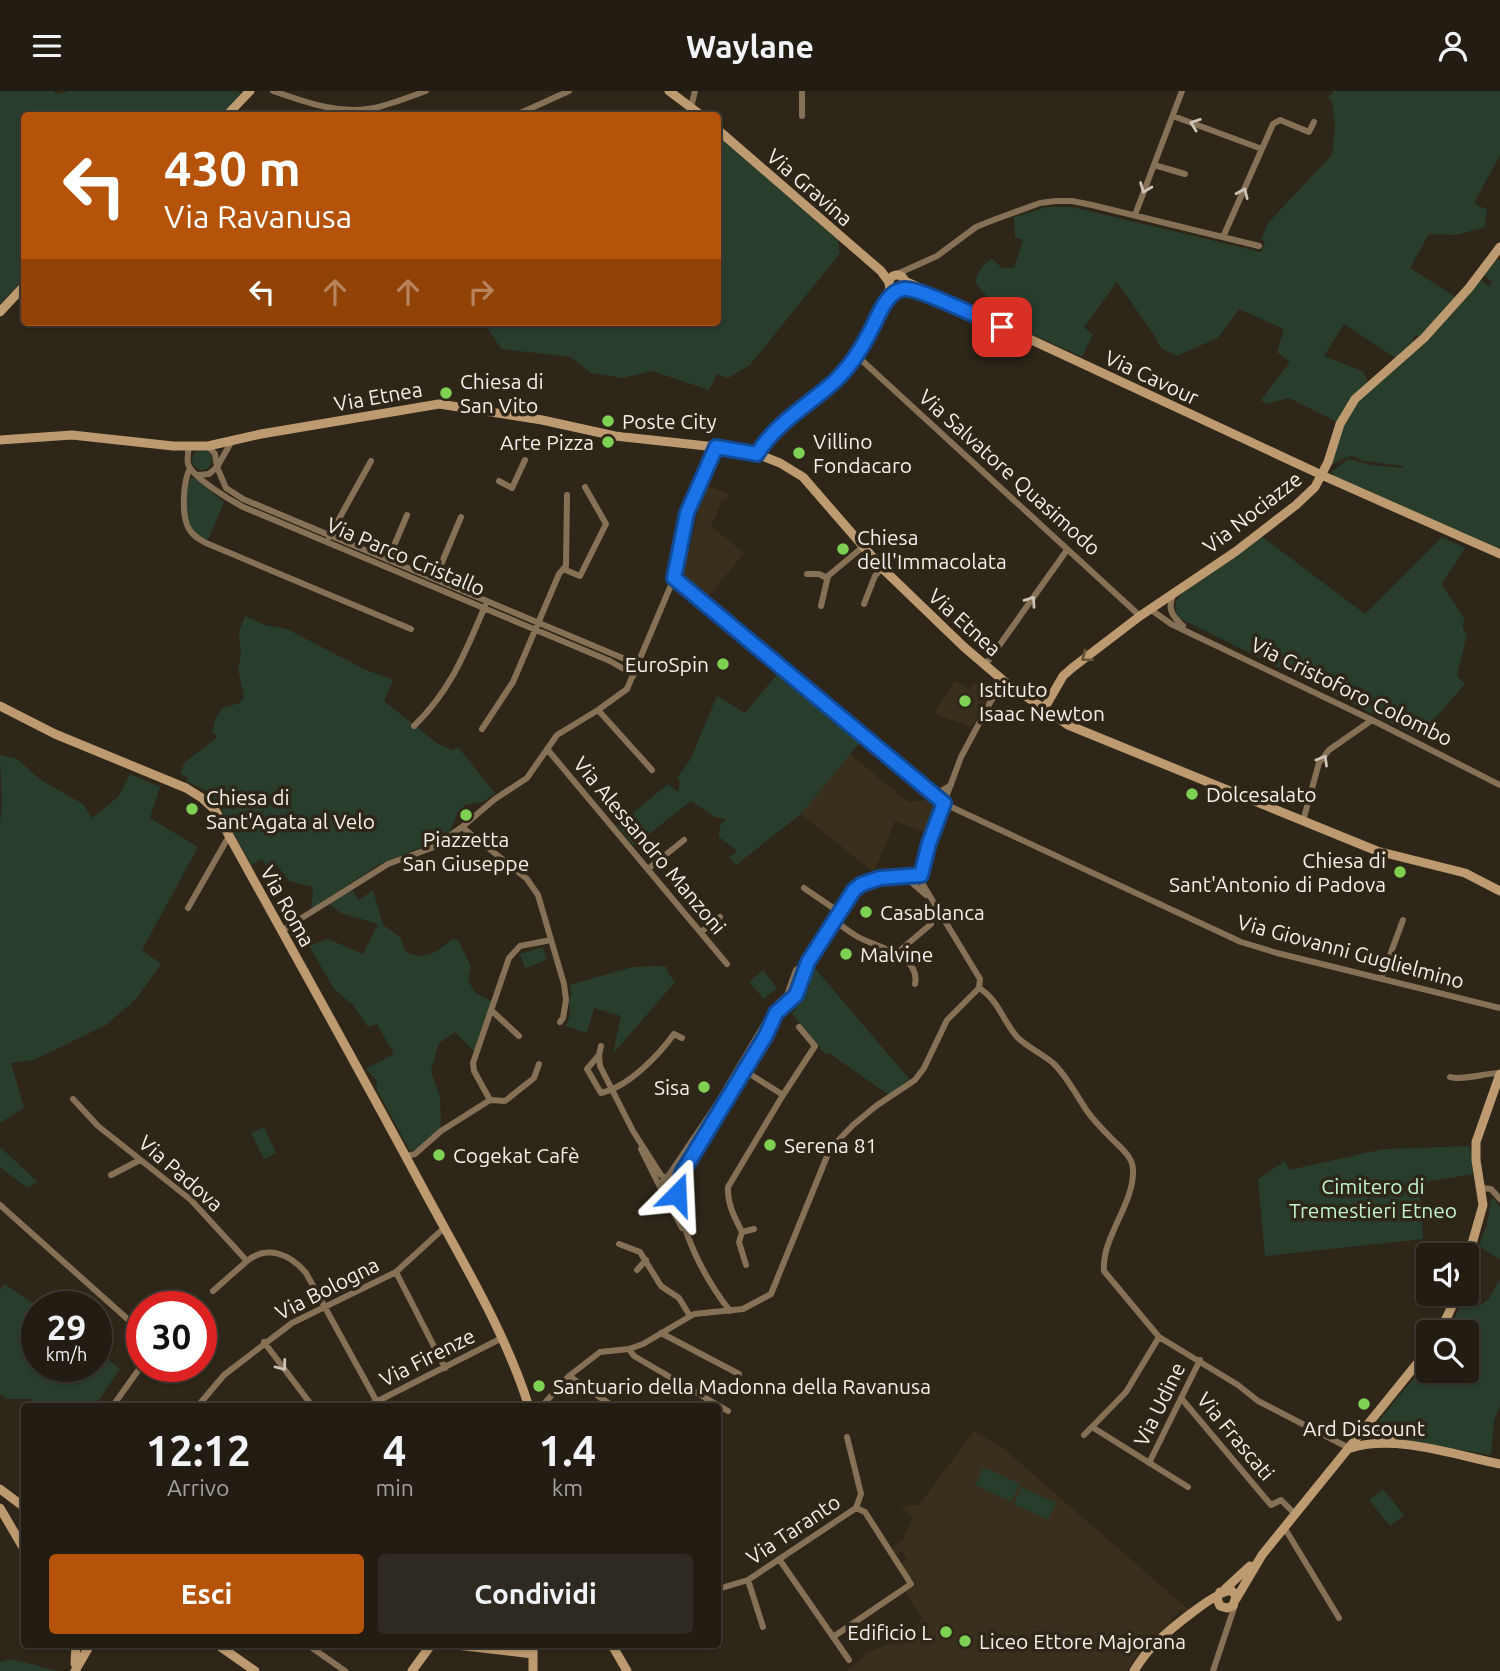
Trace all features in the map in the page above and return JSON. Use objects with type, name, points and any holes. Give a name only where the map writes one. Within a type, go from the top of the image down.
[{"type":"main road","points":[[231,112],[250,91]]},
{"type":"main road","points":[[669,91],[697,112]]},
{"type":"main road","name":"Via Gravina","points":[[721,133],[897,282]]},
{"type":"main road","name":"Via Nociazze","points":[[1044,709],[1063,676],[1140,616],[1165,602],[1174,592],[1235,552],[1315,487],[1350,406],[1423,338],[1469,288],[1500,247]]},
{"type":"main road","name":"Via Cavour","points":[[897,282],[1002,327],[1287,459],[1317,477],[1322,475]]},
{"type":"main road","points":[[0,312],[21,289]]},
{"type":"main road","name":"Via Etnea","points":[[1,440],[72,435],[173,446],[208,446],[439,404],[542,420],[615,436],[757,454],[780,463],[803,477],[882,568],[964,647],[1005,682],[1075,728],[1377,852],[1465,873],[1500,891]]},
{"type":"main road","points":[[1322,475],[1500,554]]},
{"type":"main road","name":"Via Roma","points":[[0,706],[55,734],[194,792],[215,810],[444,1228],[502,1338],[519,1374],[528,1403]]},
{"type":"main road","points":[[1473,1243],[1483,1205],[1476,1142],[1500,1073]]},
{"type":"main road","points":[[1184,1621],[1208,1606],[1230,1608],[1262,1555],[1416,1365]]},
{"type":"main road","points":[[1371,1421],[1384,1438]]},
{"type":"main road","points":[[1362,1432],[1406,1445],[1500,1464]]},
{"type":"main road","points":[[1362,1432],[1370,1442]]},
{"type":"main road","points":[[1349,1448],[1370,1442],[1406,1445]]},
{"type":"main road","points":[[0,1489],[21,1504]]},
{"type":"main road","points":[[21,1505],[6,1502],[2,1512],[21,1544]]},
{"type":"main road","points":[[1134,1671],[1151,1648],[1223,1591],[1262,1555]]},
{"type":"main road","points":[[1223,1591],[1234,1593],[1236,1601]]},
{"type":"main road","points":[[1222,1607],[1217,1599],[1223,1591]]},
{"type":"main road","points":[[74,1671],[76,1648]]},
{"type":"main road","points":[[74,1671],[88,1648]]},
{"type":"main road","points":[[222,1648],[255,1671]]},
{"type":"main road","points":[[412,1671],[429,1648]]},
{"type":"main road","points":[[514,1648],[533,1649],[533,1671]]},
{"type":"main road","points":[[614,1648],[627,1671]]},
{"type":"street","points":[[273,91],[333,109],[373,109],[426,91]]},
{"type":"street","points":[[523,112],[569,91]]},
{"type":"street","points":[[691,107],[695,91]]},
{"type":"street","points":[[802,91],[802,116]]},
{"type":"street","points":[[1135,215],[1182,91]]},
{"type":"street","points":[[1173,115],[1262,149]]},
{"type":"street","points":[[1223,237],[1276,121],[1280,120],[1309,132],[1314,121]]},
{"type":"street","points":[[1154,165],[1185,174]]},
{"type":"street","points":[[757,454],[775,430],[834,382],[856,355],[897,282],[913,265],[937,256],[985,223],[1040,204],[1072,201],[1259,246]]},
{"type":"street","name":"Via Salvatore Quasimodo","points":[[856,355],[1140,616]]},
{"type":"street","points":[[198,475],[209,474],[216,467],[232,441]]},
{"type":"street","points":[[208,446],[215,454],[216,467]]},
{"type":"street","points":[[189,447],[190,468],[184,485],[185,519],[194,536],[411,629]]},
{"type":"street","points":[[281,931],[388,864],[434,847],[495,799],[527,778],[557,735],[628,689],[674,578],[687,513],[716,447]]},
{"type":"street","points":[[499,481],[512,488],[525,460]]},
{"type":"street","points":[[329,539],[371,461]]},
{"type":"street","name":"Via Parco Cristallo","points":[[216,467],[226,488],[235,495],[329,539],[537,626],[625,659],[640,661]]},
{"type":"street","name":"Via Parco Cristallo","points":[[190,468],[243,507],[388,560],[435,579],[485,604]]},
{"type":"street","points":[[563,569],[580,576],[606,524],[584,487]]},
{"type":"street","points":[[482,729],[509,690],[566,566],[567,495]]},
{"type":"street","points":[[388,560],[407,515]]},
{"type":"street","points":[[435,579],[461,517]]},
{"type":"street","points":[[821,606],[828,576],[879,535],[889,537]]},
{"type":"street","points":[[986,664],[1067,550]]},
{"type":"street","points":[[864,604],[875,576],[882,568]]},
{"type":"street","points":[[807,574],[828,576]]},
{"type":"street","name":"Via Giovanni Guglielmino","points":[[674,578],[944,803],[1241,942],[1500,1008]]},
{"type":"street","points":[[1165,602],[1187,630]]},
{"type":"street","points":[[414,726],[434,707],[457,671],[485,604]]},
{"type":"street","name":"Via Cristoforo Colombo","points":[[1150,609],[1171,624],[1500,785]]},
{"type":"street","name":"Via Parco Cristallo","points":[[537,626],[634,675]]},
{"type":"street","points":[[545,1403],[569,1376],[600,1352],[629,1349],[690,1316],[701,1312],[730,1311],[752,1306],[771,1294],[830,1149],[876,1106],[915,1080],[924,1068],[947,1020],[979,988],[980,979],[922,883],[921,875],[929,843],[961,757],[1005,682]]},
{"type":"street","points":[[598,710],[652,770]]},
{"type":"street","points":[[1303,821],[1319,763],[1329,750],[1371,720]]},
{"type":"street","name":"Via Alessandro Manzoni","points":[[547,749],[727,964]]},
{"type":"street","points":[[927,790],[938,792],[951,785]]},
{"type":"street","points":[[462,827],[527,879],[544,908],[564,984],[566,1000],[560,1022]]},
{"type":"street","points":[[188,908],[229,837]]},
{"type":"street","points":[[648,869],[684,840]]},
{"type":"street","points":[[662,1190],[662,1181],[667,1178],[766,1035],[796,970],[808,962],[854,890],[880,878],[921,875]]},
{"type":"street","points":[[904,876],[932,900]]},
{"type":"street","points":[[804,888],[839,912]]},
{"type":"street","points":[[701,932],[720,917]]},
{"type":"street","points":[[834,920],[857,936],[897,953],[910,965],[916,978],[915,984]]},
{"type":"street","points":[[1381,979],[1403,920]]},
{"type":"street","points":[[897,953],[931,924]]},
{"type":"street","points":[[490,1100],[472,1063],[509,958],[520,946],[551,940]]},
{"type":"street","points":[[979,988],[993,999],[1015,1034],[1058,1070],[1088,1113],[1128,1156],[1133,1171],[1129,1191],[1105,1254],[1103,1268],[1159,1336],[1200,1360],[1258,1401],[1349,1448]]},
{"type":"street","points":[[491,1010],[519,1036]]},
{"type":"street","points":[[746,1265],[739,1242],[742,1232],[727,1196],[728,1187],[815,1046],[799,1027]]},
{"type":"street","points":[[601,1046],[598,1055],[587,1069],[601,1093],[612,1090],[660,1054],[674,1034],[682,1038]]},
{"type":"street","points":[[598,1055],[600,1066],[634,1131],[661,1175],[674,1180],[689,1238]]},
{"type":"street","points":[[406,1156],[415,1154],[441,1131],[490,1100],[505,1101],[534,1078],[539,1064]]},
{"type":"street","points":[[742,1069],[783,1095]]},
{"type":"street","points":[[662,1190],[670,1195],[677,1188],[682,1173],[742,1069]]},
{"type":"street","points":[[1450,1077],[1459,1079],[1484,1073],[1500,1073]]},
{"type":"street","name":"Via Padova","points":[[73,1100],[87,1117],[191,1199],[247,1261]]},
{"type":"street","points":[[634,1131],[648,1165],[689,1238],[714,1290],[730,1311]]},
{"type":"street","points":[[111,1175],[140,1160]]},
{"type":"street","points":[[1482,1188],[1491,1189],[1500,1199]]},
{"type":"street","points":[[0,1205],[126,1318]]},
{"type":"street","name":"Via Bologna","points":[[200,1403],[224,1375],[264,1342],[292,1322],[396,1272],[444,1228]]},
{"type":"street","points":[[742,1232],[754,1229]]},
{"type":"street","points":[[619,1244],[640,1252],[661,1286],[679,1298],[690,1316]]},
{"type":"street","points":[[213,1291],[247,1261],[267,1253],[289,1257],[306,1273],[377,1402]]},
{"type":"street","points":[[637,1270],[646,1260]]},
{"type":"street","points":[[396,1272],[445,1369]]},
{"type":"street","points":[[661,1333],[739,1374]]},
{"type":"street","points":[[1084,1434],[1126,1392],[1159,1336]]},
{"type":"street","name":"Via Firenze","points":[[377,1402],[502,1338]]},
{"type":"street","points":[[264,1342],[310,1403]]},
{"type":"street","points":[[629,1349],[634,1356],[714,1403]]},
{"type":"street","name":"Via Udine","points":[[1149,1463],[1200,1360]]},
{"type":"street","points":[[569,1376],[608,1403]]},
{"type":"street","points":[[115,1403],[130,1382]]},
{"type":"street","name":"Via Frascati","points":[[1181,1398],[1271,1505],[1281,1500],[1295,1514]]},
{"type":"street","points":[[721,1407],[728,1411]]},
{"type":"street","points":[[1092,1427],[1188,1487]]},
{"type":"street","name":"Via Taranto","points":[[721,1588],[748,1580],[856,1508],[861,1494],[860,1485],[846,1437]]},
{"type":"street","points":[[833,1637],[911,1584],[865,1511],[856,1508]]},
{"type":"street","points":[[1284,1527],[1339,1618]]},
{"type":"street","points":[[779,1559],[849,1660]]},
{"type":"street","points":[[748,1580],[762,1627]]},
{"type":"street","points":[[1213,1671],[1236,1601]]},
{"type":"street","points":[[1222,1607],[1226,1615],[1226,1633]]},
{"type":"street","points":[[312,1648],[345,1671]]},
{"type":"shaded area","points":[[704,484],[729,495],[726,500],[723,499],[711,526],[744,553],[707,598],[685,580],[681,570],[684,550],[690,548],[698,512],[694,510]]},
{"type":"shaded area","name":"Istituto Isaac Newton","points":[[955,680],[969,689],[974,682],[990,698],[972,727],[934,714]]},
{"type":"shaded area","points":[[850,754],[908,802],[932,800],[937,806],[929,834],[895,821],[875,870],[872,871],[801,814]]},
{"type":"shaded area","points":[[974,1431],[1005,1450],[1189,1610],[1181,1610],[1172,1617],[1171,1624],[1148,1641],[1127,1671],[847,1671],[867,1653],[915,1633],[922,1617],[905,1592],[916,1586],[901,1563],[907,1558],[901,1550],[896,1554],[892,1547],[903,1539],[912,1518],[901,1506],[919,1505]]},
{"type":"green space","points":[[0,91],[53,91],[56,94],[70,91],[242,93],[223,112],[21,112],[21,281],[0,304]]},
{"type":"green space","points":[[1334,91],[1500,91],[1500,155],[1474,203],[1487,210],[1485,227],[1456,235],[1429,234],[1410,268],[1456,297],[1420,337],[1415,335],[1414,343],[1397,359],[1344,324],[1324,356],[1364,372],[1368,384],[1337,422],[1289,398],[1266,404],[1261,400],[1290,362],[1277,352],[1284,329],[1239,309],[1218,338],[1176,356],[1161,348],[1117,282],[1084,327],[1093,335],[1082,357],[981,311],[988,298],[975,282],[981,268],[992,259],[1002,268],[1014,268],[1023,240],[1015,237],[1014,217],[1047,207],[1072,207],[1261,252],[1265,241],[1261,240],[1267,224],[1332,155],[1335,126],[1332,102],[1328,97]]},
{"type":"green space","points":[[721,137],[838,240],[841,252],[750,365],[728,378],[717,374],[709,390],[652,371],[622,378],[591,373],[571,357],[501,349],[487,326],[721,326]]},
{"type":"green space","points":[[1495,259],[1500,260],[1500,550],[1336,478],[1331,472],[1349,459],[1371,465],[1403,466],[1365,461],[1352,456],[1330,466],[1341,428],[1358,400],[1480,280],[1489,286],[1492,282],[1483,275]]},
{"type":"green space","points":[[202,450],[209,453],[212,460],[209,467],[202,470],[195,467],[192,460],[195,453]]},
{"type":"green space","points":[[191,478],[195,478],[224,502],[208,540],[195,532],[188,519],[186,496]]},
{"type":"green space","points":[[1260,535],[1365,614],[1442,537],[1465,548],[1442,584],[1465,620],[1462,627],[1467,634],[1457,676],[1465,684],[1419,737],[1179,618],[1176,605],[1181,594]]},
{"type":"green space","points":[[245,616],[265,625],[287,629],[364,669],[393,680],[384,701],[438,744],[452,750],[458,747],[495,793],[483,802],[465,805],[458,812],[450,831],[432,843],[378,865],[311,910],[313,887],[289,881],[276,864],[267,868],[262,859],[251,865],[222,812],[221,804],[215,803],[212,793],[188,782],[186,776],[180,774],[184,763],[216,738],[212,733],[222,708],[240,703],[244,696],[238,669],[241,654],[239,632]]},
{"type":"green space","points":[[779,672],[861,741],[801,814],[736,865],[729,857],[737,851],[718,836],[721,824],[726,819],[715,817],[691,801],[634,846],[617,826],[668,784],[678,792],[680,782],[677,778],[690,760],[717,696],[745,713]]},
{"type":"green space","points":[[0,755],[17,759],[41,780],[83,804],[92,818],[118,797],[130,774],[160,787],[150,818],[198,847],[142,950],[161,964],[136,999],[106,1025],[34,1060],[11,1063],[24,1108],[0,1123],[2,798]]},
{"type":"green space","points":[[352,890],[359,900],[373,890],[383,925],[400,937],[406,952],[420,956],[431,954],[452,939],[458,940],[471,967],[468,980],[475,993],[492,1001],[474,1051],[455,1032],[439,1043],[431,1071],[440,1097],[441,1129],[418,1149],[410,1151],[376,1088],[377,1081],[366,1069],[394,1054],[377,1024],[368,1027],[353,1005],[334,989],[309,946],[328,939],[363,954],[378,924],[341,913],[329,904]]},
{"type":"green space","points":[[543,947],[547,960],[525,968],[520,954]]},
{"type":"green space","points":[[633,967],[667,967],[667,972],[675,982],[613,1054],[621,1016],[594,1008],[587,1033],[565,1026],[569,1018],[568,1002],[572,994],[569,985]]},
{"type":"green space","points":[[814,967],[910,1080],[890,1094],[886,1093],[829,1053],[826,1055],[792,1014],[810,986],[805,982]]},
{"type":"green space","points":[[763,970],[777,988],[764,999],[749,982]]},
{"type":"green space","points":[[264,1127],[276,1153],[264,1159],[251,1133]]},
{"type":"green space","name":"Cimitero di Tremestieri Etneo","points":[[1470,1146],[1474,1174],[1419,1183],[1423,1239],[1265,1256],[1258,1179],[1285,1161],[1289,1170],[1384,1149]]},
{"type":"green space","points":[[0,1147],[38,1182],[27,1188],[0,1167]]},
{"type":"green space","points":[[1494,1198],[1500,1207],[1500,1260],[1479,1246],[1487,1224],[1491,1199]]},
{"type":"green space","points":[[1500,1279],[1500,1405],[1494,1421],[1491,1455],[1397,1439],[1383,1434],[1377,1423],[1416,1376],[1416,1383],[1479,1383],[1479,1320],[1454,1320],[1460,1306],[1477,1307],[1488,1300]]},
{"type":"green space","points":[[5,1284],[21,1295],[21,1382],[111,1382],[97,1403],[36,1403],[31,1399],[7,1399],[0,1394],[0,1290]]},
{"type":"green space","points":[[112,1363],[120,1369],[112,1381]]},
{"type":"green space","points":[[983,1467],[1020,1484],[1011,1502],[975,1485]]},
{"type":"green space","points":[[1022,1487],[1056,1503],[1048,1520],[1014,1504]]},
{"type":"green space","points":[[1383,1489],[1404,1515],[1390,1526],[1369,1500]]},
{"type":"green space","points":[[11,1659],[58,1671],[0,1671],[0,1662]]},
{"type":"place","name":"Chiesa di San Vito","points":[[446,393]]},
{"type":"place","name":"Poste City","points":[[608,421]]},
{"type":"place","name":"Arte Pizza","points":[[608,442]]},
{"type":"place","name":"Villino Fondacaro","points":[[799,453]]},
{"type":"place","name":"Chiesa dell'Immacolata","points":[[843,549]]},
{"type":"place","name":"EuroSpin","points":[[723,664]]},
{"type":"place","name":"Istituto Isaac Newton","points":[[965,701]]},
{"type":"place","name":"Dolcesalato","points":[[1192,794]]},
{"type":"place","name":"Chiesa di Sant'Agata al Velo","points":[[192,809]]},
{"type":"place","name":"Piazzetta San Giuseppe","points":[[466,815]]},
{"type":"place","name":"Chiesa di Sant'Antonio di Padova","points":[[1400,872]]},
{"type":"place","name":"Casablanca","points":[[866,912]]},
{"type":"place","name":"Malvine","points":[[846,954]]},
{"type":"place","name":"Sisa","points":[[704,1087]]},
{"type":"place","name":"Serena 81","points":[[770,1145]]},
{"type":"place","name":"Cogekat Cafè","points":[[439,1155]]},
{"type":"place","name":"Santuario della Madonna della Ravanusa","points":[[539,1386]]},
{"type":"place","name":"Ard Discount","points":[[1364,1404]]},
{"type":"place","name":"Edificio L","points":[[946,1632]]},
{"type":"place","name":"Liceo Ettore Majorana","points":[[965,1641]]},
{"type":"route","points":[[677,1194],[682,1173],[766,1035],[771,1020],[796,995],[808,962],[854,890],[880,878],[921,875],[929,843],[944,803],[674,578],[687,513],[716,447],[757,454],[775,430],[840,376],[871,331],[885,303],[897,291],[903,288],[920,292],[1002,327]]}]
